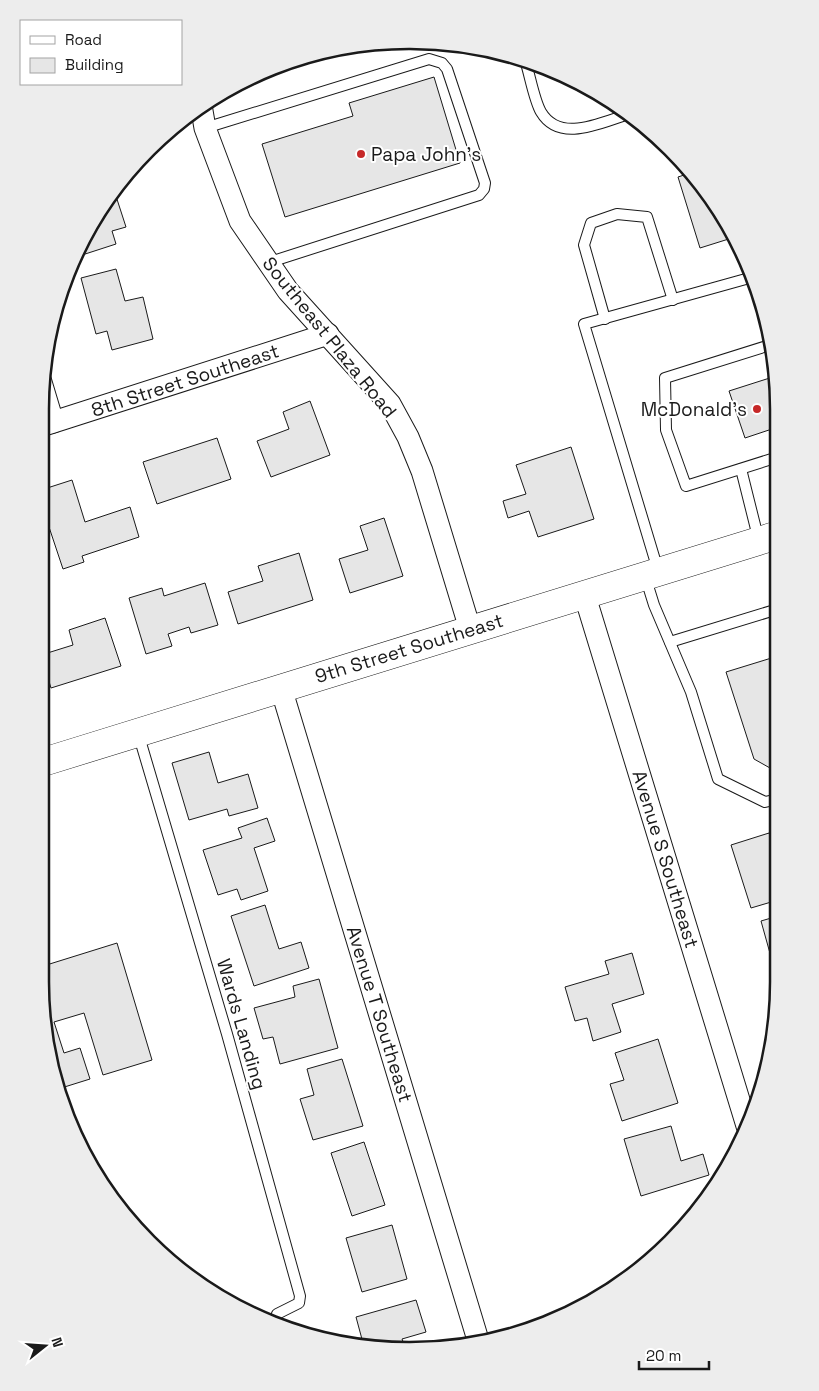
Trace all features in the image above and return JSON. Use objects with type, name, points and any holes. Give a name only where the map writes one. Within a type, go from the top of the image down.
[{"type":"street","name":"Southeast Plaza Road","points":[[203,114],[205,128],[240,221],[288,291],[390,404],[408,437],[422,471],[470,629]]},
{"type":"street","name":"8th Street Southeast","points":[[49,423],[328,334]]},
{"type":"street","name":"9th Street Southeast","points":[[49,760],[769,538]]},
{"type":"street","name":"Avenue S Southeast","points":[[584,594],[744,1117]]},
{"type":"street","name":"Avenue T Southeast","points":[[281,688],[477,1336]]},
{"type":"lane","points":[[205,128],[429,59],[442,63],[447,69],[485,183],[484,189],[479,195],[267,263]]},
{"type":"lane","points":[[528,69],[541,112],[558,128],[575,130],[620,117]]},
{"type":"lane","points":[[605,319],[584,244],[591,223],[617,214],[647,217],[673,300]]},
{"type":"lane","points":[[746,279],[584,324],[670,642],[690,692],[718,779],[765,802],[770,801]]},
{"type":"lane","points":[[764,347],[665,378],[666,430],[686,486],[770,460]]},
{"type":"lane","points":[[741,469],[769,538]]},
{"type":"lane","points":[[670,642],[770,611]]},
{"type":"lane","name":"Wards Landing","points":[[138,732],[228,1034],[300,1296],[299,1303],[276,1314]]},
{"type":"building","name":"Papa John's","points":[[434,77],[460,163],[285,217],[262,144],[353,116],[349,103]]},
{"type":"building","points":[[684,175],[696,190],[727,239],[700,248],[678,177]]},
{"type":"building","points":[[117,199],[126,227],[112,231],[116,244],[84,254],[97,229]]},
{"type":"building","points":[[116,269],[125,301],[143,297],[153,339],[112,350],[107,331],[96,334],[81,278]]},
{"type":"building","name":"McDonald's","points":[[768,378],[770,430],[745,438],[729,391]]},
{"type":"building","points":[[310,401],[330,455],[271,477],[257,441],[289,429],[283,412]]},
{"type":"building","points":[[217,438],[231,479],[157,504],[143,462]]},
{"type":"building","points":[[571,447],[594,519],[538,537],[529,511],[508,518],[503,501],[526,494],[516,465]]},
{"type":"building","points":[[72,480],[85,522],[130,507],[139,537],[82,556],[84,562],[63,569],[49,527],[49,487]]},
{"type":"building","points":[[384,518],[403,576],[350,593],[339,559],[368,550],[360,526]]},
{"type":"building","points":[[299,553],[313,600],[238,624],[228,592],[263,581],[258,566]]},
{"type":"building","points":[[205,583],[218,625],[191,633],[189,627],[168,634],[172,646],[146,654],[129,598],[162,588],[164,596]]},
{"type":"building","points":[[105,618],[121,666],[51,688],[49,681],[49,652],[73,645],[69,630]]},
{"type":"building","points":[[770,658],[770,768],[754,759],[726,672]]},
{"type":"building","points":[[209,752],[218,783],[248,774],[258,808],[229,816],[227,809],[189,820],[172,763]]},
{"type":"building","points":[[267,818],[275,841],[254,848],[268,891],[241,900],[237,889],[218,895],[203,850],[242,838],[238,828]]},
{"type":"building","points":[[769,833],[770,902],[751,908],[731,845]]},
{"type":"building","points":[[265,905],[279,949],[301,942],[309,968],[254,986],[231,916]]},
{"type":"building","points":[[770,918],[770,953],[761,921]]},
{"type":"building","points":[[117,943],[152,1060],[103,1075],[84,1013],[54,1022],[64,1053],[80,1048],[90,1079],[65,1087],[52,1029],[49,964]]},
{"type":"building","points":[[632,953],[644,994],[612,1004],[621,1032],[593,1041],[587,1018],[575,1021],[565,987],[609,974],[605,961]]},
{"type":"building","points":[[319,979],[338,1048],[280,1064],[273,1037],[263,1039],[254,1008],[295,997],[293,986]]},
{"type":"building","points":[[658,1039],[678,1103],[622,1121],[610,1084],[624,1080],[615,1053]]},
{"type":"building","points":[[342,1059],[363,1126],[313,1140],[300,1099],[314,1095],[307,1069]]},
{"type":"building","points":[[671,1126],[681,1161],[703,1154],[709,1175],[641,1196],[624,1139]]},
{"type":"building","points":[[364,1142],[385,1205],[352,1216],[331,1153]]},
{"type":"building","points":[[392,1225],[407,1279],[362,1292],[346,1238]]},
{"type":"building","points":[[416,1300],[426,1332],[402,1339],[403,1342],[362,1339],[356,1317]]},
{"type":"place","name":"Papa John's","points":[[361,154]]},
{"type":"place","name":"McDonald's","points":[[757,409]]}]
